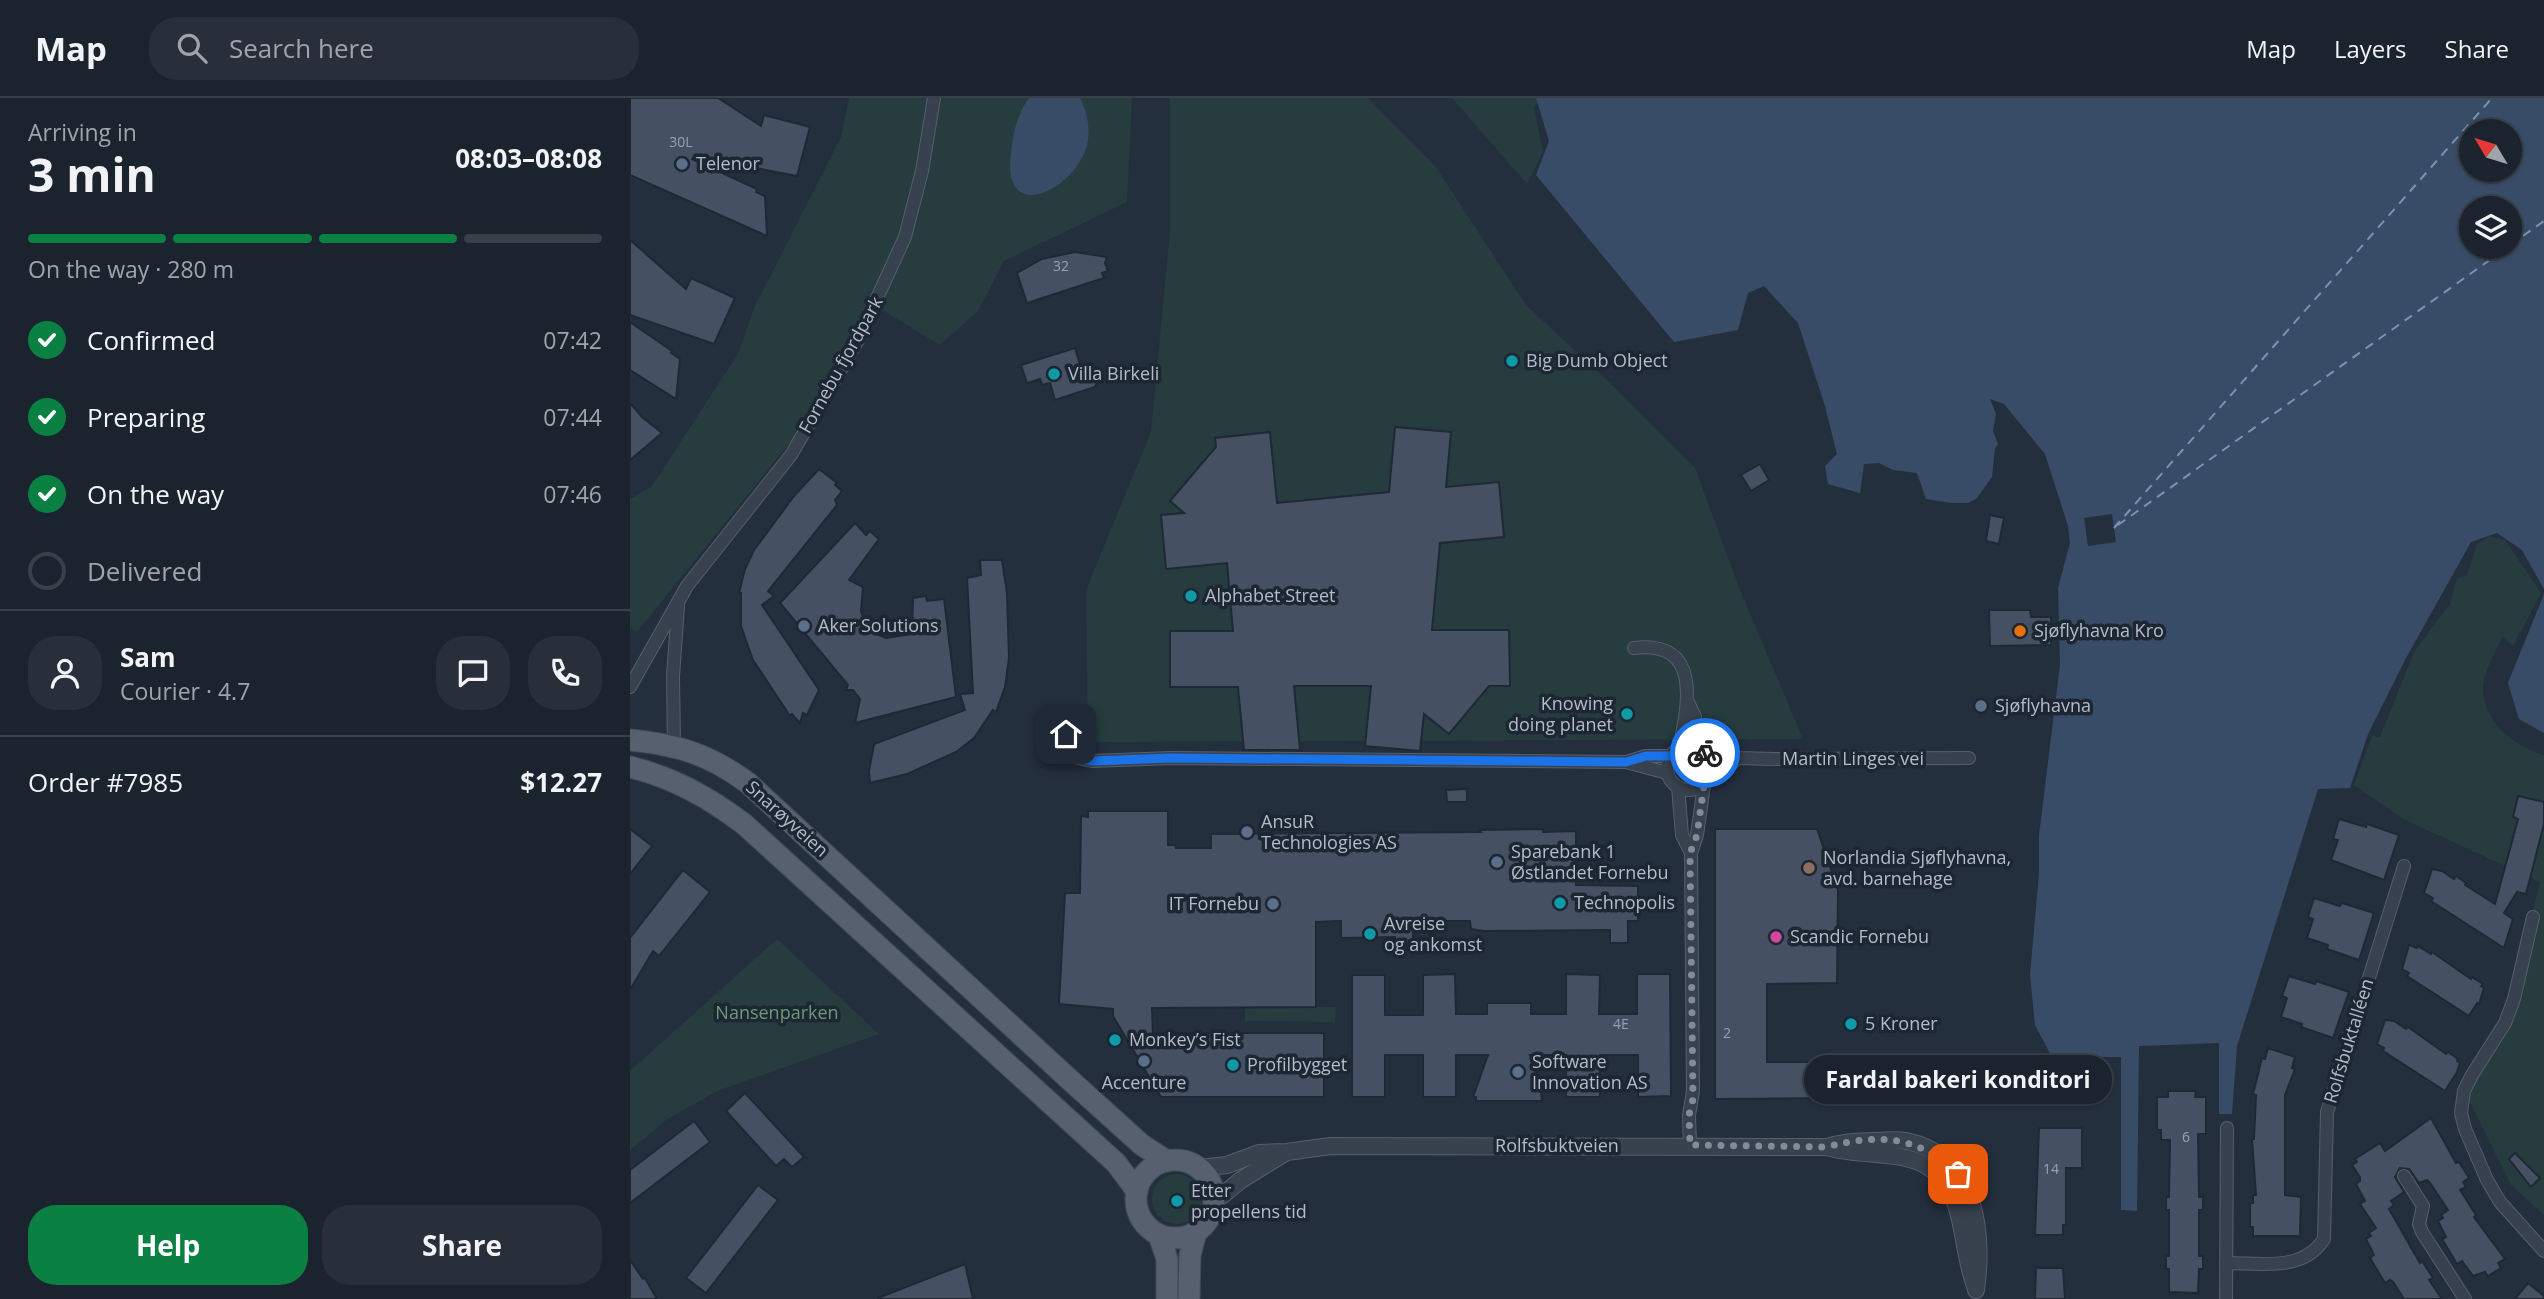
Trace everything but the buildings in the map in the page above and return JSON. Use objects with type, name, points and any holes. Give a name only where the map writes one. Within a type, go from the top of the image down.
[{"type":"main road","name":"Snarøyveien","points":[[630,740],[690,750],[713,760],[748,783],[1135,1139],[1167,1161]]},
{"type":"main road","name":"Snarøyveien","points":[[630,767],[676,781],[722,808],[752,831],[1116,1163],[1137,1191]]},
{"type":"main road","points":[[1167,1161],[1184,1161],[1199,1168],[1211,1183],[1214,1202],[1207,1222],[1196,1232],[1178,1238],[1159,1235],[1147,1226],[1139,1214],[1137,1191],[1144,1174],[1159,1163],[1167,1161]]},
{"type":"main road","points":[[1189,1299],[1190,1255],[1196,1232]]},
{"type":"main road","points":[[1159,1235],[1167,1259],[1167,1299]]},
{"type":"street","name":"Fornebu fjordpark","points":[[630,687],[679,599],[791,456],[857,342],[905,237],[922,171],[934,98]]},
{"type":"street","points":[[674,746],[673,676],[679,599]]},
{"type":"street","points":[[1634,648],[1656,648],[1675,658],[1687,679],[1688,702],[1667,773]]},
{"type":"street","points":[[1688,702],[1695,717],[1702,751],[1710,762],[1711,772],[1704,785],[1697,835],[1690,853],[1693,1099],[1689,1115],[1690,1145]]},
{"type":"street","points":[[1066,734],[1071,753],[1077,758],[1092,761],[1171,758],[1626,762],[1667,773],[1678,787],[1682,835],[1690,853]]},
{"type":"street","points":[[1626,762],[1675,752],[1688,746],[1702,751]]},
{"type":"street","name":"Martin Linges vei","points":[[1702,751],[1727,752],[1738,758],[1969,758]]},
{"type":"street","name":"Martin Linges vei","points":[[1711,772],[1730,765],[1738,758]]},
{"type":"street","points":[[1678,787],[1692,790],[1704,785]]},
{"type":"street","name":"Rolfsbuktalléen","points":[[2226,1262],[2296,1262],[2312,1255],[2324,1239],[2327,1112],[2404,866]]},
{"type":"street","points":[[2533,917],[2514,999],[2499,1034],[2464,1091],[2461,1113],[2487,1180],[2500,1202],[2544,1251]]},
{"type":"street","points":[[2226,1299],[2227,1128]]},
{"type":"street","name":"Rolfsbuktveien","points":[[1199,1168],[1227,1165],[1259,1153],[1330,1146],[1827,1147],[1846,1142],[1906,1141],[1927,1149],[1950,1166],[1964,1183],[1974,1208],[1979,1267],[1976,1294]]},
{"type":"street","name":"Rolfsbuktveien","points":[[1214,1202],[1241,1180],[1287,1152]]},
{"type":"street","points":[[2404,1176],[2423,1206],[2419,1224],[2422,1232],[2465,1299]]},
{"type":"green space","points":[[849,98],[1132,98],[1127,202],[1004,261],[978,311],[940,345],[874,305],[821,404],[637,632],[630,628],[630,499],[651,487],[738,354],[754,308],[841,137]]},
{"type":"green space","points":[[1170,98],[1368,98],[1435,166],[1527,306],[1695,468],[1740,590],[1803,739],[1088,742],[1086,590],[1151,432],[1170,231]]},
{"type":"green space","points":[[1452,98],[1542,98],[1534,107],[1543,152],[1527,184]]},
{"type":"green space","points":[[2490,536],[2505,540],[2541,593],[2513,646],[2503,636],[2485,676],[2483,690],[2490,715],[2498,726],[2519,744],[2544,755],[2544,1215],[2511,1185],[2467,1096],[2510,1006],[2540,882],[2403,819],[2354,785],[2372,736],[2380,737],[2414,652],[2450,604],[2457,578],[2467,575],[2477,544]]},
{"type":"green space","points":[[1688,752],[1699,757],[1704,768],[1699,779],[1688,784],[1677,779],[1672,768],[1677,757]]},
{"type":"green space","name":"Nansenparken","points":[[777,939],[879,1034],[717,1091],[666,1120],[630,1150],[630,1071]]},
{"type":"green space","points":[[1245,1007],[1336,1007],[1335,1022],[1245,1021]]},
{"type":"green space","points":[[1177,1174],[1195,1181],[1202,1199],[1195,1217],[1177,1224],[1159,1217],[1152,1199],[1159,1181]]},
{"type":"water","points":[[1029,98],[1080,98],[1089,133],[1080,161],[1070,175],[1042,193],[1028,195],[1017,189],[1011,176],[1011,153],[1016,124]]},
{"type":"water","points":[[1536,98],[2544,98],[2544,589],[2522,550],[2497,533],[2471,542],[2406,658],[2368,734],[2350,788],[2318,789],[2237,1046],[2232,1114],[2219,1114],[2219,1043],[2139,1046],[2137,1211],[2121,1210],[2121,1057],[2052,1057],[2035,1025],[2030,975],[2039,874],[2039,835],[2060,665],[2058,588],[2070,543],[2068,526],[2045,454],[2004,404],[1990,399],[1996,414],[1993,431],[1998,444],[1995,448],[1992,477],[1977,498],[1968,503],[1926,499],[1917,473],[1893,470],[1879,463],[1864,464],[1860,493],[1828,484],[1825,466],[1837,454],[1825,406],[1798,323],[1764,286],[1748,293],[1738,330],[1674,342],[1536,175],[1549,141]]},
{"type":"water","points":[[2544,594],[2544,733],[2519,719],[2508,683]]},
{"type":"pier","points":[[2112,514],[2116,542],[2088,546],[2084,518]]},
{"type":"ferry route","points":[[2114,528],[2492,98]]},
{"type":"ferry route","points":[[2522,237],[2544,221]]},
{"type":"ferry route","points":[[2118,525],[2491,259]]},
{"type":"way so far","points":[[1705,753],[1711,772],[1704,785],[1697,835],[1690,853],[1693,902],[1693,1099],[1689,1115],[1690,1145],[1827,1147],[1846,1142],[1906,1141],[1927,1149],[1944,1160],[1958,1174]]},
{"type":"place","name":"Telenor","points":[[682,164]]},
{"type":"place","name":"Big Dumb Object","points":[[1512,361]]},
{"type":"place","name":"Villa Birkeli","points":[[1054,374]]},
{"type":"place","name":"Alphabet Street","points":[[1191,596]]},
{"type":"place","name":"Aker Solutions","points":[[804,626]]},
{"type":"place","name":"Sjøflyhavna Kro","points":[[2020,631]]},
{"type":"place","name":"Sjøflyhavna","points":[[1981,706]]},
{"type":"place","name":"Knowing doing planet","points":[[1627,714]]},
{"type":"place","name":"AnsuR Technologies AS","points":[[1247,832]]},
{"type":"place","name":"Sparebank 1 Østlandet Fornebu","points":[[1497,862]]},
{"type":"place","name":"Norlandia Sjøflyhavna, avd. barnehage","points":[[1809,868]]},
{"type":"place","name":"Technopolis","points":[[1560,903]]},
{"type":"place","name":"IT Fornebu","points":[[1273,904]]},
{"type":"place","name":"Avreise og ankomst","points":[[1370,934]]},
{"type":"place","name":"Scandic Fornebu","points":[[1776,937]]},
{"type":"place","name":"5 Kroner","points":[[1851,1024]]},
{"type":"place","name":"Monkey’s Fist","points":[[1115,1040]]},
{"type":"place","name":"Accenture","points":[[1144,1061]]},
{"type":"place","name":"Profilbygget","points":[[1233,1065]]},
{"type":"place","name":"Software Innovation AS","points":[[1518,1072]]},
{"type":"place","name":"Fardal bakeri konditori","points":[[1958,1174]]},
{"type":"place","name":"Etter propellens tid","points":[[1177,1201]]},
{"type":"route","points":[[1066,734],[1071,753],[1084,761],[1171,758],[1626,762],[1646,756],[1671,756],[1675,751],[1688,746],[1705,753]]}]
